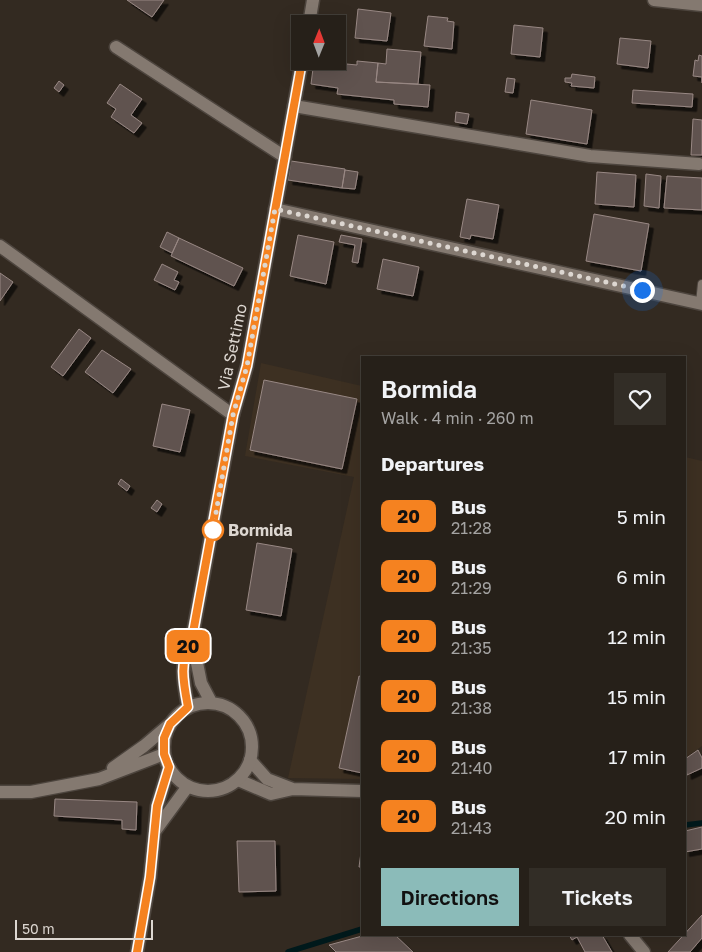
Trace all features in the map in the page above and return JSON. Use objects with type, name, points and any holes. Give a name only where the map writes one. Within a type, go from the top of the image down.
[{"type":"street","points":[[310,15],[313,0]]},
{"type":"street","points":[[654,0],[702,5]]},
{"type":"street","points":[[116,47],[285,157]]},
{"type":"street","name":"Via Settimo","points":[[188,707],[182,671],[185,652],[192,638],[233,415],[247,366],[300,70]]},
{"type":"street","points":[[294,106],[590,156],[699,164]]},
{"type":"street","points":[[275,209],[701,304]]},
{"type":"street","points":[[0,246],[233,415]]},
{"type":"street","name":"Via Settimo","points":[[192,638],[201,683],[211,702]]},
{"type":"street","points":[[99,780],[144,746],[188,707],[211,702],[234,710],[242,718],[250,731],[253,746],[250,760],[238,780],[227,787],[201,790],[188,786],[177,778],[169,767],[164,754],[164,738],[170,724]]},
{"type":"street","points":[[0,792],[31,792],[99,780],[164,754]]},
{"type":"street","points":[[250,760],[267,779],[293,789]]},
{"type":"street","points":[[137,952],[157,806],[169,767]]},
{"type":"street","points":[[238,780],[271,794],[293,789],[361,791]]},
{"type":"street","points":[[155,831],[188,786]]},
{"type":"street","points":[[631,936],[641,951]]},
{"type":"lane","points":[[701,304],[702,284]]},
{"type":"shaded area","points":[[261,363],[361,386],[361,779],[288,778],[354,477],[245,456]]},
{"type":"shaded area","points":[[686,457],[702,461],[702,746],[686,757]]},
{"type":"building","points":[[127,0],[164,0],[152,17]]},
{"type":"building","points":[[358,9],[391,13],[387,41],[355,38]]},
{"type":"building","points":[[428,16],[448,18],[447,21],[454,22],[452,49],[424,46]]},
{"type":"building","points":[[514,25],[543,28],[540,57],[511,54]]},
{"type":"building","points":[[620,38],[651,41],[648,68],[617,64]]},
{"type":"building","points":[[387,49],[421,52],[418,84],[376,82],[378,63],[386,64]]},
{"type":"building","points":[[699,55],[702,56],[702,77],[693,76],[695,60],[698,61]]},
{"type":"building","points":[[357,61],[378,63],[376,82],[430,85],[428,107],[394,104],[394,100],[337,94],[338,88],[311,84],[313,70],[346,70],[346,64],[357,65]]},
{"type":"building","points":[[572,74],[595,77],[594,88],[571,86],[572,83],[565,82],[565,78],[571,78]]},
{"type":"building","points":[[507,78],[515,79],[513,93],[505,92]]},
{"type":"building","points":[[59,81],[64,85],[59,92],[54,88]]},
{"type":"building","points":[[120,84],[142,99],[131,115],[142,123],[134,133],[111,117],[116,109],[107,103]]},
{"type":"building","points":[[633,90],[693,94],[692,107],[632,103]]},
{"type":"building","points":[[531,100],[592,110],[587,144],[526,134]]},
{"type":"building","points":[[456,112],[469,114],[467,124],[455,122]]},
{"type":"building","points":[[693,119],[702,120],[702,155],[691,155]]},
{"type":"building","points":[[291,161],[345,169],[342,188],[288,180]]},
{"type":"building","points":[[345,170],[358,172],[355,189],[342,188]]},
{"type":"building","points":[[597,172],[636,175],[634,207],[595,204]]},
{"type":"building","points":[[646,174],[661,176],[659,208],[644,206]]},
{"type":"building","points":[[667,176],[702,178],[702,210],[664,208]]},
{"type":"building","points":[[467,199],[499,205],[493,239],[471,235],[470,239],[460,237]]},
{"type":"building","points":[[594,214],[649,224],[641,271],[586,261]]},
{"type":"building","points":[[167,232],[179,238],[172,253],[160,247]]},
{"type":"building","points":[[298,235],[334,242],[326,284],[290,276]]},
{"type":"building","points":[[341,235],[362,239],[358,263],[352,262],[355,245],[339,242]]},
{"type":"building","points":[[179,238],[243,268],[234,286],[171,256]]},
{"type":"building","points":[[383,259],[419,267],[413,296],[377,289]]},
{"type":"building","points":[[162,264],[178,272],[174,280],[179,282],[175,290],[154,280]]},
{"type":"building","points":[[0,273],[13,282],[0,301]]},
{"type":"building","points":[[79,329],[91,338],[63,376],[51,367]]},
{"type":"building","points":[[102,350],[131,369],[113,393],[85,372]]},
{"type":"building","points":[[264,380],[357,399],[342,469],[250,450]]},
{"type":"building","points":[[162,404],[190,410],[180,452],[153,446]]},
{"type":"building","points":[[121,479],[130,486],[127,491],[118,484]]},
{"type":"building","points":[[157,500],[162,504],[157,512],[151,508]]},
{"type":"building","points":[[257,543],[292,549],[281,616],[246,610]]},
{"type":"building","points":[[359,676],[361,677],[361,773],[339,768]]},
{"type":"building","points":[[698,750],[702,758],[702,768],[687,775],[686,758]]},
{"type":"building","points":[[55,799],[137,802],[136,830],[122,829],[122,820],[54,816]]},
{"type":"building","points":[[702,827],[702,849],[686,852],[686,831]]},
{"type":"building","points":[[237,841],[275,841],[276,891],[239,892]]},
{"type":"building","points":[[702,915],[702,938],[690,952],[668,952],[683,936],[686,936],[686,932]]},
{"type":"building","points":[[362,936],[396,936],[413,952],[336,952],[329,945]]},
{"type":"building","points":[[570,936],[603,936],[612,952],[585,952],[577,937],[572,940]]},
{"type":"waterway","points":[[686,825],[702,823]]},
{"type":"waterway","points":[[288,952],[361,929]]},
{"type":"bus line","name":"20","points":[[137,952],[150,877],[157,806],[169,767],[164,754],[164,738],[170,724],[178,714],[188,707],[182,671],[185,652],[192,638],[204,582],[233,415],[247,366],[300,70]]},
{"type":"place","name":"Bormida","points":[[213,530]]},
{"type":"route","points":[[213,530],[233,415],[247,366],[275,209],[642,290]]}]
